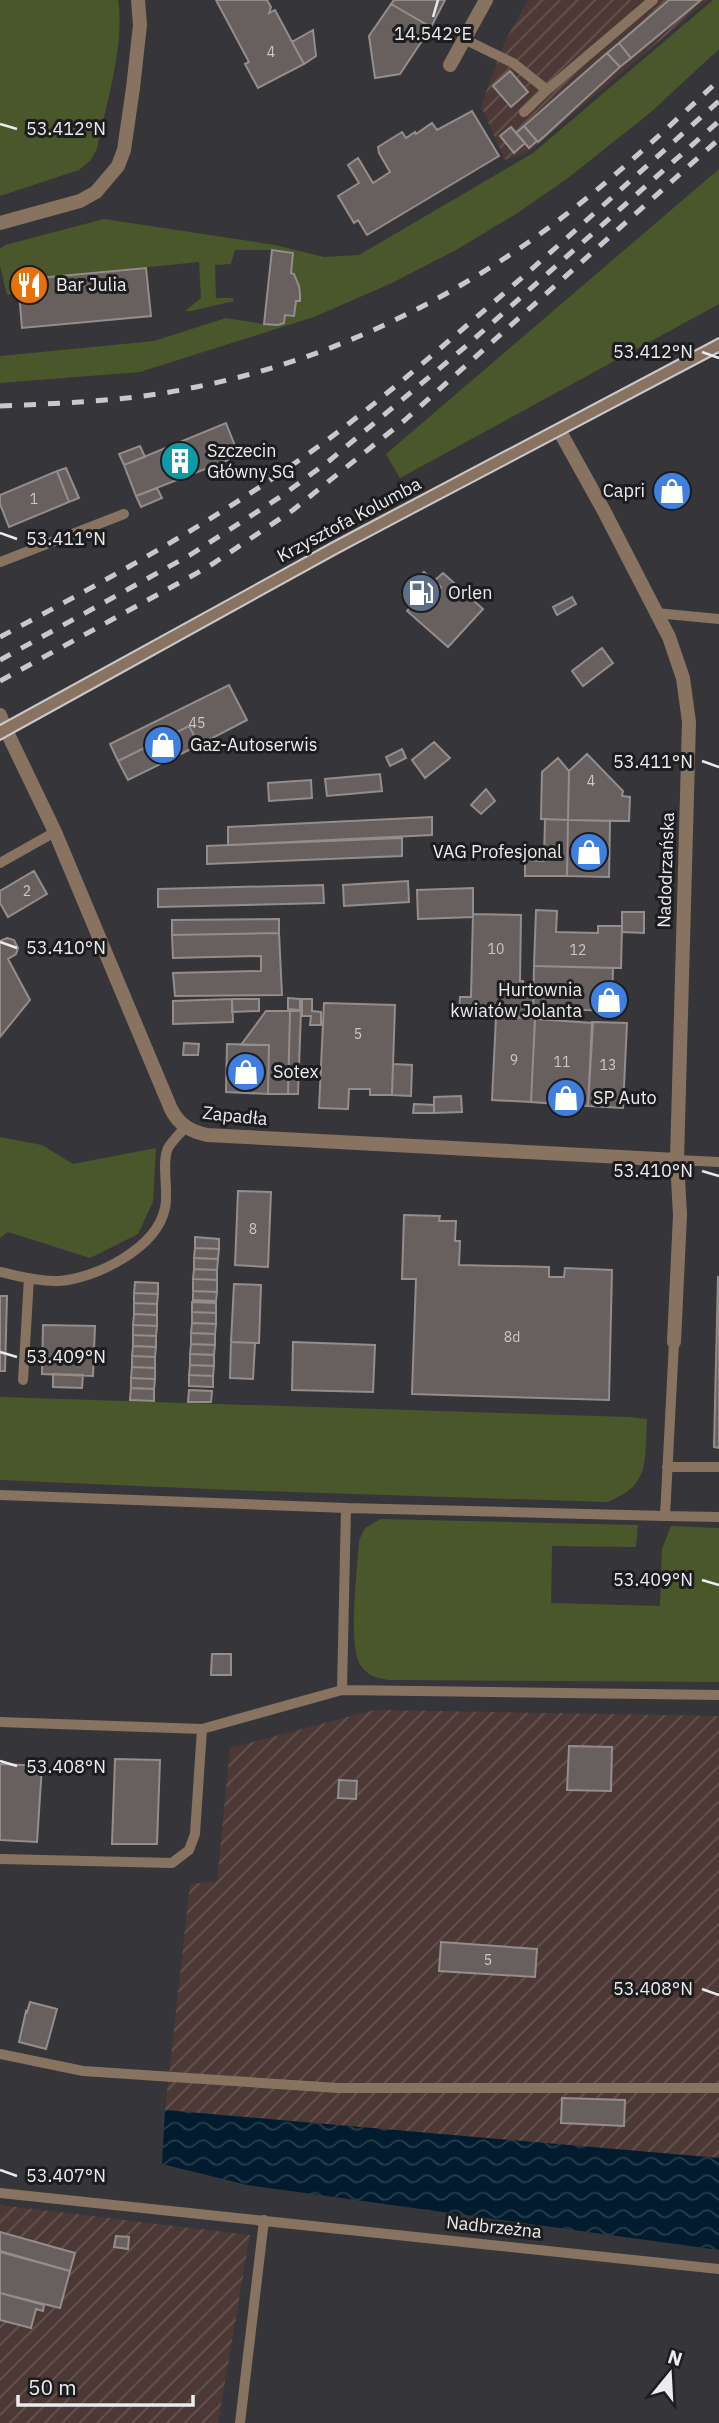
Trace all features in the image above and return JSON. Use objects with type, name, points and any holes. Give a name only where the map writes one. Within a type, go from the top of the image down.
[{"type":"street","points":[[0,223],[80,201],[96,191],[118,166],[124,150],[133,88],[140,25],[138,0]]},
{"type":"street","points":[[450,65],[486,0]]},
{"type":"street","name":"Krzysztofa Kolumba","points":[[3,731],[326,553],[719,345]]},
{"type":"street","name":"Nadodrzańska","points":[[559,430],[604,510],[669,638],[683,678],[689,722],[677,1160],[680,1216],[674,1342]]},
{"type":"street","name":"Zapadła","points":[[0,715],[3,731],[55,832],[171,1109],[185,1127],[207,1135],[677,1160]]},
{"type":"lane","points":[[524,112],[653,0]]},
{"type":"lane","points":[[464,39],[513,63],[547,90]]},
{"type":"lane","points":[[0,562],[124,514]]},
{"type":"lane","points":[[656,613],[719,619]]},
{"type":"lane","points":[[0,863],[55,832]]},
{"type":"lane","points":[[0,1272],[59,1281],[88,1275],[139,1249],[153,1234],[165,1209],[167,1150],[185,1127]]},
{"type":"lane","points":[[677,1160],[719,1162]]},
{"type":"lane","points":[[23,1380],[29,1278]]},
{"type":"lane","points":[[665,1516],[674,1342]]},
{"type":"lane","points":[[667,1467],[719,1467]]},
{"type":"lane","points":[[0,1495],[346,1508],[719,1517]]},
{"type":"lane","points":[[342,1690],[346,1508]]},
{"type":"lane","points":[[0,1722],[202,1729],[342,1690],[719,1695]]},
{"type":"lane","points":[[0,1859],[172,1863],[189,1850],[195,1834],[202,1729]]},
{"type":"lane","points":[[0,2054],[83,2071],[338,2088],[719,2088]]},
{"type":"lane","name":"Nadbrzeżna","points":[[0,2193],[719,2269]]},
{"type":"lane","points":[[240,2423],[264,2220]]},
{"type":"shaded area","points":[[528,0],[708,0],[527,153],[505,160],[481,106],[505,41]]},
{"type":"shaded area","points":[[374,1710],[719,1716],[719,2158],[165,2110],[190,1884],[217,1881],[230,1748]]},
{"type":"shaded area","points":[[0,2205],[250,2235],[218,2423],[0,2423]]},
{"type":"green space","points":[[0,0],[118,0],[119,36],[114,74],[97,149],[90,161],[79,170],[0,196]]},
{"type":"green space","points":[[713,0],[719,0],[719,49],[651,112],[568,178],[516,214],[456,250],[392,283],[314,317],[140,372],[0,383],[0,356],[154,341],[226,318],[284,324],[285,315],[294,316],[296,301],[300,301],[296,280],[272,250],[235,250],[231,264],[215,265],[216,298],[233,298],[234,301],[191,311],[185,311],[201,298],[199,262],[19,280],[19,293],[7,295],[0,266],[0,249],[5,245],[104,219],[275,245],[324,257],[359,255],[533,153]]},
{"type":"green space","points":[[719,169],[719,304],[400,478],[386,454]]},
{"type":"green space","points":[[0,1137],[42,1145],[73,1164],[156,1148],[153,1202],[138,1234],[90,1258],[8,1232],[0,1238]]},
{"type":"green space","points":[[0,1397],[629,1417],[647,1419],[645,1459],[639,1479],[632,1488],[607,1502],[0,1480]]},
{"type":"green space","points":[[380,1519],[638,1525],[636,1547],[552,1546],[551,1603],[660,1606],[662,1549],[671,1526],[719,1528],[719,1682],[389,1680],[373,1676],[364,1670],[357,1656],[354,1606],[359,1540],[365,1528]]},
{"type":"water","points":[[165,2110],[719,2158],[719,2250],[247,2185],[162,2164]]},
{"type":"building","points":[[216,0],[267,0],[271,7],[269,13],[275,10],[304,64],[258,88],[245,64],[249,62]]},
{"type":"building","points":[[394,0],[445,0],[431,27],[391,4]]},
{"type":"building","points":[[669,0],[701,0],[631,58],[619,43]]},
{"type":"building","points":[[391,4],[431,27],[400,74],[375,78],[369,36]]},
{"type":"building","points":[[313,30],[316,56],[304,64],[292,42]]},
{"type":"building","points":[[619,43],[631,58],[620,67],[607,53]]},
{"type":"building","points":[[607,53],[620,67],[538,142],[524,126]]},
{"type":"building","points":[[510,71],[528,92],[511,107],[493,86]]},
{"type":"building","points":[[472,111],[499,156],[367,235],[358,220],[354,223],[338,196],[359,183],[348,165],[358,158],[373,183],[390,172],[378,147],[402,132],[406,138],[432,123],[437,130]]},
{"type":"building","points":[[524,126],[537,141],[529,148],[516,133]]},
{"type":"building","points":[[511,127],[525,143],[514,153],[500,136]]},
{"type":"building","points":[[272,250],[293,253],[291,273],[294,274],[300,294],[294,316],[285,315],[284,323],[278,325],[264,324]]},
{"type":"building","points":[[146,268],[151,316],[22,328],[18,280]]},
{"type":"building","name":"Szczecin Główny SG","points":[[226,423],[239,456],[136,496],[124,465]]},
{"type":"building","points":[[140,446],[145,457],[124,465],[119,454]]},
{"type":"building","points":[[66,468],[79,498],[69,502],[57,471]]},
{"type":"building","points":[[57,471],[69,502],[9,527],[0,504],[0,495]]},
{"type":"building","points":[[157,488],[162,498],[141,507],[136,496]]},
{"type":"building","points":[[424,572],[441,587],[420,611],[402,595]]},
{"type":"building","points":[[443,573],[483,609],[448,647],[407,611],[412,605],[420,611],[441,587],[434,581]]},
{"type":"building","points":[[572,597],[576,604],[557,615],[553,607]]},
{"type":"building","points":[[602,648],[613,663],[583,686],[572,671]]},
{"type":"building","points":[[229,685],[247,720],[199,745],[189,726],[118,761],[110,744]]},
{"type":"building","points":[[189,726],[199,745],[128,780],[118,761]]},
{"type":"building","points":[[434,742],[450,758],[425,778],[412,760]]},
{"type":"building","points":[[402,749],[406,758],[390,766],[386,757]]},
{"type":"building","points":[[587,754],[623,791],[622,796],[630,797],[629,821],[568,820],[569,771]]},
{"type":"building","points":[[558,758],[569,771],[568,820],[541,819],[542,772]]},
{"type":"building","points":[[380,774],[382,791],[327,796],[325,779]]},
{"type":"building","points":[[311,780],[312,798],[269,801],[268,783]]},
{"type":"building","points":[[486,789],[495,801],[481,814],[471,805]]},
{"type":"building","points":[[432,817],[432,835],[228,845],[228,827]]},
{"type":"building","points":[[545,819],[568,820],[567,876],[525,876],[525,860],[544,861]]},
{"type":"building","points":[[568,820],[610,821],[609,877],[567,876]]},
{"type":"building","points":[[402,838],[402,856],[207,864],[207,846]]},
{"type":"building","points":[[34,871],[47,894],[8,917],[0,903],[0,891]]},
{"type":"building","points":[[408,881],[409,902],[344,906],[343,885]]},
{"type":"building","points":[[323,885],[324,903],[158,907],[158,889]]},
{"type":"building","points":[[473,888],[473,917],[418,919],[417,890]]},
{"type":"building","points":[[536,910],[557,911],[556,932],[598,933],[598,926],[622,926],[621,968],[534,966]]},
{"type":"building","points":[[622,912],[644,912],[644,933],[622,932]]},
{"type":"building","points":[[473,914],[521,915],[520,981],[523,981],[523,985],[534,985],[533,1018],[459,1016],[460,997],[471,997]]},
{"type":"building","points":[[279,919],[279,933],[172,935],[172,920]]},
{"type":"building","points":[[279,933],[282,995],[175,996],[173,973],[261,971],[261,956],[173,958],[172,935]]},
{"type":"building","points":[[7,938],[14,940],[18,948],[16,954],[8,959],[30,1000],[0,1037],[0,941]]},
{"type":"building","points":[[534,966],[613,968],[612,1011],[556,1009],[555,1019],[533,1018]]},
{"type":"building","points":[[288,998],[300,999],[300,1010],[288,1009]]},
{"type":"building","points":[[232,999],[233,1022],[173,1024],[173,1001]]},
{"type":"building","points":[[232,999],[259,999],[259,1011],[232,1012]]},
{"type":"building","points":[[302,999],[312,999],[312,1011],[321,1012],[321,1025],[310,1025],[311,1016],[302,1016]]},
{"type":"building","points":[[324,1003],[395,1005],[392,1095],[370,1095],[370,1089],[349,1089],[348,1109],[319,1108]]},
{"type":"building","points":[[266,1011],[290,1011],[288,1094],[268,1094],[269,1045],[241,1045]]},
{"type":"building","points":[[290,1011],[301,1011],[298,1094],[288,1094]]},
{"type":"building","points":[[496,1017],[535,1018],[531,1102],[492,1100]]},
{"type":"building","points":[[535,1019],[593,1023],[588,1106],[531,1102]]},
{"type":"building","points":[[592,1022],[627,1023],[623,1108],[588,1106]]},
{"type":"building","points":[[184,1043],[199,1044],[198,1055],[183,1055]]},
{"type":"building","points":[[227,1044],[269,1045],[268,1094],[226,1092]]},
{"type":"building","points":[[393,1064],[412,1065],[411,1096],[392,1095]]},
{"type":"building","points":[[461,1096],[462,1112],[434,1113],[434,1097]]},
{"type":"building","points":[[414,1104],[434,1105],[434,1113],[413,1113]]},
{"type":"building","points":[[238,1191],[271,1192],[268,1267],[235,1265]]},
{"type":"building","points":[[404,1215],[440,1216],[439,1221],[456,1221],[455,1241],[460,1241],[459,1265],[549,1267],[549,1277],[564,1277],[565,1268],[612,1270],[609,1400],[412,1394],[416,1279],[402,1279]]},
{"type":"building","points":[[195,1237],[219,1239],[219,1249],[195,1248]]},
{"type":"building","points":[[195,1248],[219,1249],[218,1259],[194,1258]]},
{"type":"building","points":[[194,1258],[218,1259],[217,1270],[194,1269]]},
{"type":"building","points":[[194,1269],[217,1270],[217,1280],[193,1279]]},
{"type":"building","points":[[719,1277],[719,1448],[714,1447]]},
{"type":"building","points":[[193,1279],[217,1280],[217,1292],[193,1291]]},
{"type":"building","points":[[135,1282],[158,1283],[158,1294],[134,1293]]},
{"type":"building","points":[[234,1284],[261,1285],[259,1343],[231,1342]]},
{"type":"building","points":[[193,1291],[217,1292],[216,1301],[193,1300]]},
{"type":"building","points":[[134,1293],[158,1294],[157,1304],[134,1303]]},
{"type":"building","points":[[0,1296],[7,1296],[5,1371],[0,1371]]},
{"type":"building","points":[[192,1302],[216,1303],[216,1313],[192,1312]]},
{"type":"building","points":[[134,1303],[157,1304],[157,1315],[134,1314]]},
{"type":"building","points":[[192,1312],[216,1313],[216,1324],[192,1323]]},
{"type":"building","points":[[134,1314],[157,1315],[157,1326],[133,1325]]},
{"type":"building","points":[[192,1323],[216,1324],[215,1334],[191,1333]]},
{"type":"building","points":[[43,1325],[95,1326],[93,1376],[42,1374]]},
{"type":"building","points":[[133,1325],[157,1326],[156,1336],[133,1335]]},
{"type":"building","points":[[191,1333],[215,1334],[215,1345],[191,1344]]},
{"type":"building","points":[[133,1335],[156,1336],[156,1347],[133,1346]]},
{"type":"building","points":[[231,1342],[255,1343],[253,1379],[230,1378]]},
{"type":"building","points":[[293,1342],[375,1345],[373,1392],[292,1390]]},
{"type":"building","points":[[191,1344],[215,1345],[214,1355],[190,1354]]},
{"type":"building","points":[[133,1346],[156,1347],[155,1357],[132,1356]]},
{"type":"building","points":[[190,1354],[214,1355],[214,1366],[190,1365]]},
{"type":"building","points":[[132,1356],[155,1357],[155,1368],[132,1367]]},
{"type":"building","points":[[190,1365],[214,1366],[213,1376],[189,1375]]},
{"type":"building","points":[[132,1367],[155,1368],[155,1379],[131,1378]]},
{"type":"building","points":[[53,1374],[83,1375],[82,1388],[53,1387]]},
{"type":"building","points":[[189,1375],[213,1376],[213,1387],[189,1386]]},
{"type":"building","points":[[131,1378],[155,1379],[154,1389],[131,1388]]},
{"type":"building","points":[[131,1388],[154,1389],[154,1401],[130,1400]]},
{"type":"building","points":[[189,1390],[212,1391],[211,1402],[188,1402]]},
{"type":"building","points":[[212,1654],[231,1654],[231,1675],[211,1675]]},
{"type":"building","points":[[569,1746],[612,1747],[611,1791],[567,1790]]},
{"type":"building","points":[[115,1759],[160,1760],[157,1844],[112,1844]]},
{"type":"building","points":[[0,1764],[42,1766],[37,1842],[0,1840]]},
{"type":"building","points":[[339,1780],[357,1781],[356,1799],[338,1798]]},
{"type":"building","points":[[441,1942],[537,1949],[535,1977],[439,1971]]},
{"type":"building","points":[[30,2002],[57,2009],[46,2049],[19,2042]]},
{"type":"building","points":[[562,2098],[625,2100],[624,2126],[561,2123]]},
{"type":"building","points":[[0,2232],[75,2253],[70,2271],[0,2251]]},
{"type":"building","points":[[116,2236],[129,2237],[128,2249],[114,2247]]},
{"type":"building","points":[[0,2252],[70,2271],[60,2308],[0,2293]]},
{"type":"building","points":[[0,2293],[44,2305],[43,2311],[36,2309],[31,2328],[0,2320]]},
{"type":"tram line","points":[[0,725],[333,542],[719,338]]},
{"type":"tram line","points":[[0,740],[338,553],[719,352]]},
{"type":"railway","points":[[0,406],[172,392],[282,365],[365,334],[445,294],[547,229],[623,168],[719,80]]},
{"type":"railway","points":[[0,637],[194,529],[325,442],[491,305],[719,101]]},
{"type":"railway","points":[[0,660],[190,555],[283,495],[329,461],[465,347],[719,121]]},
{"type":"railway","points":[[0,681],[208,567],[293,510],[405,420],[719,139]]},
{"type":"place","name":"Bar Julia","points":[[29,285]]},
{"type":"place","name":"Szczecin Główny SG","points":[[180,461]]},
{"type":"place","name":"Capri","points":[[672,491]]},
{"type":"place","name":"Orlen","points":[[421,593]]},
{"type":"place","name":"Gaz-Autoserwis","points":[[163,745]]},
{"type":"place","name":"VAG Profesjonal","points":[[589,852]]},
{"type":"place","name":"Hurtownia kwiatów Jolanta","points":[[609,1000]]},
{"type":"place","name":"Sotex","points":[[246,1072]]},
{"type":"place","name":"SP Auto","points":[[566,1098]]}]
